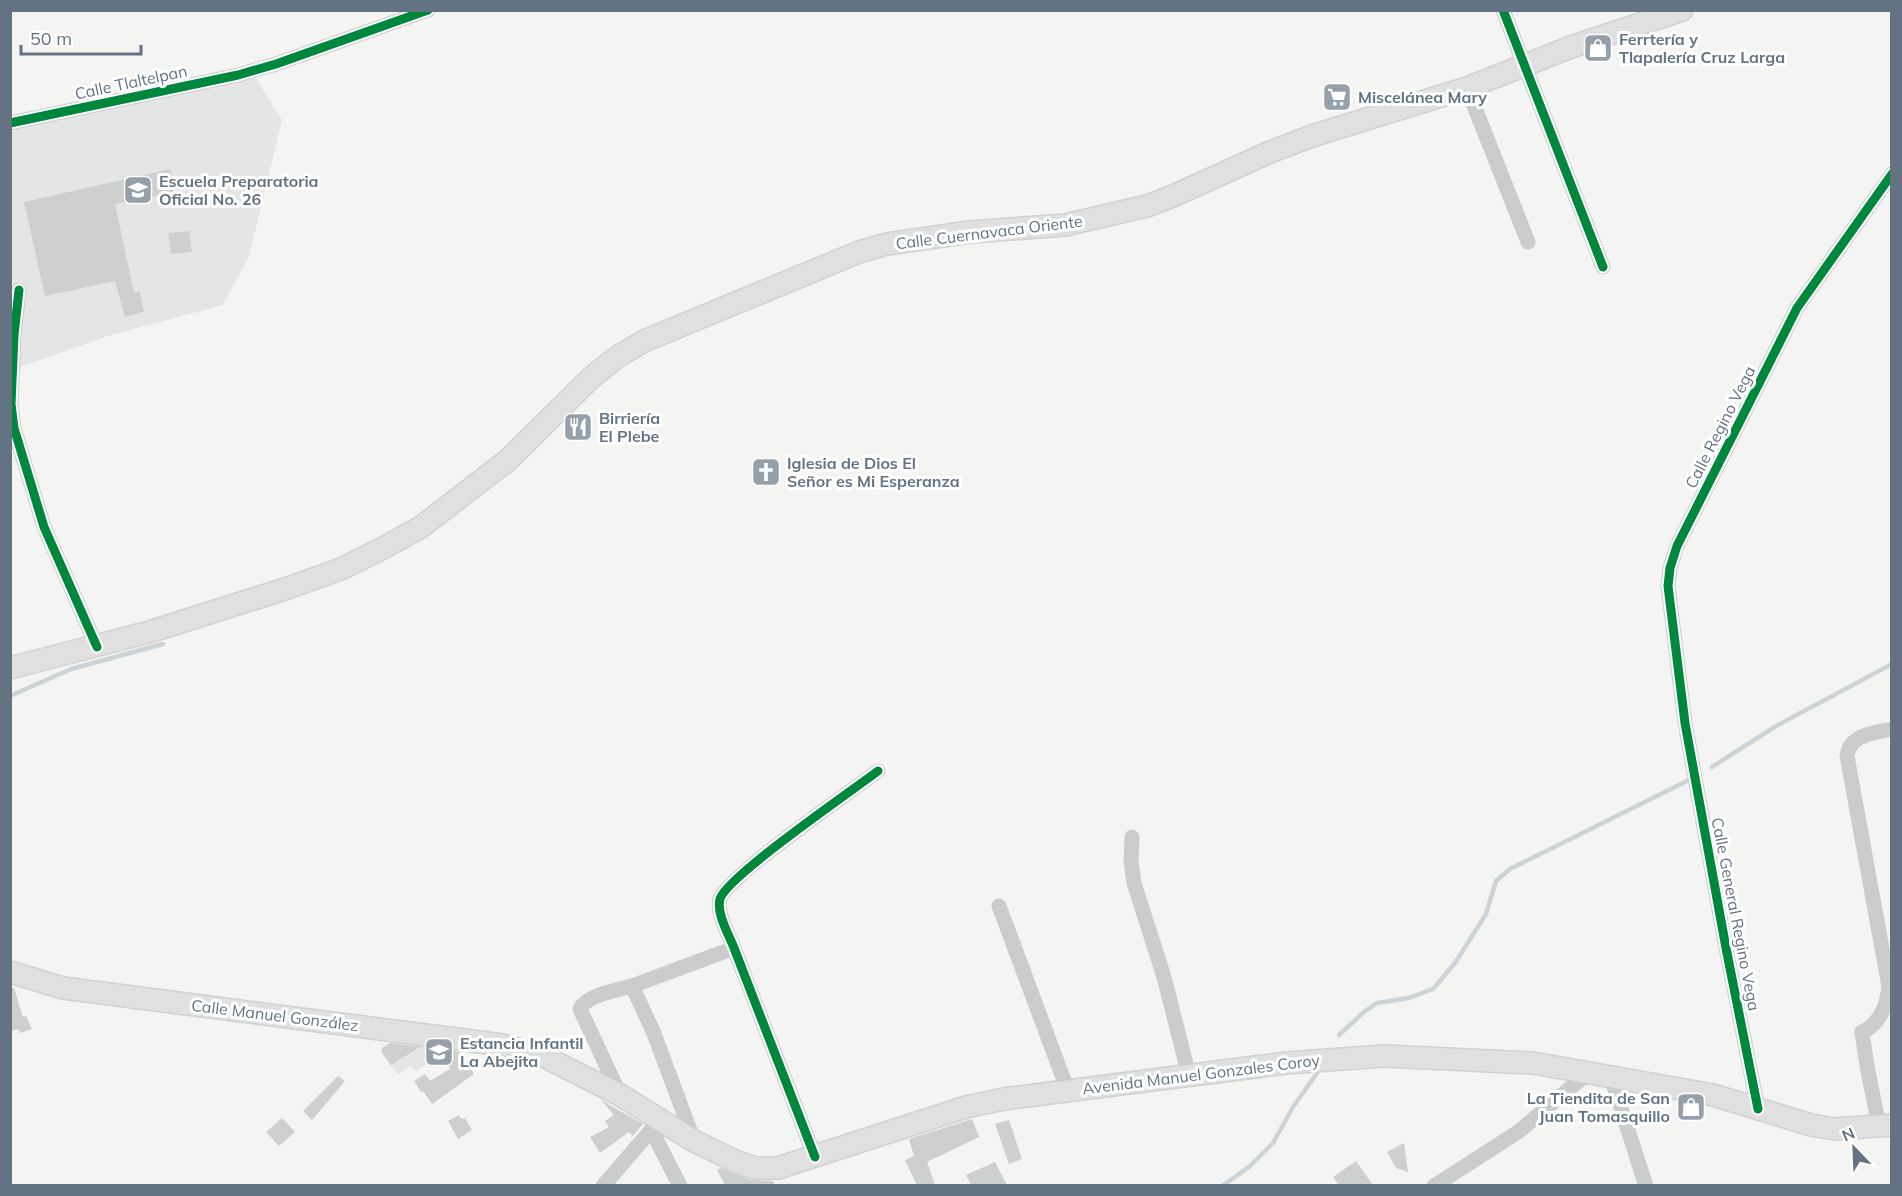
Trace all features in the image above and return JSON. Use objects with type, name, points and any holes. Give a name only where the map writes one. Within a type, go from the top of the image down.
[{"type":"main road","name":"Calle Cuernavaca Oriente","points":[[10,668],[98,647],[285,589],[341,569],[421,527],[508,460],[592,377],[616,357],[644,341],[859,252],[887,244],[970,232],[1065,225],[1147,206],[1312,136],[1467,88],[1571,46],[1672,12]]},
{"type":"main road","name":"Calle Manuel González","points":[[10,972],[63,988],[471,1040],[503,1045],[541,1055]]},
{"type":"main road","name":"Avenida Manuel Gonzales Coroy","points":[[541,1055],[620,1095],[656,1125],[755,1168],[778,1168],[966,1107],[1004,1099],[1286,1063],[1385,1056],[1533,1063],[1713,1095],[1811,1125],[1834,1129],[1886,1126]]},
{"type":"street","name":"Calle Tlaltelpan","points":[[10,123],[238,75],[276,64],[428,10]]},
{"type":"street","points":[[1503,10],[1603,267]]},
{"type":"street","points":[[1467,88],[1528,242]]},
{"type":"street","name":"Calle Regino Vega","points":[[1685,723],[1668,586],[1670,568],[1677,546],[1797,308],[1892,174]]},
{"type":"street","points":[[19,290],[11,392],[14,428],[44,527],[98,647]]},
{"type":"street","name":"Calle General Regino Vega","points":[[1685,723],[1758,1109]]},
{"type":"street","points":[[1886,1126],[1867,1066],[1862,1032],[1874,1025],[1881,1014],[1888,1000],[1889,987],[1847,756],[1850,745],[1859,737],[1892,729]]},
{"type":"street","points":[[815,1157],[734,948],[720,905],[723,893],[729,886],[786,838],[878,771]]},
{"type":"street","points":[[1132,837],[1131,861],[1134,883],[1164,976],[1189,1076]]},
{"type":"street","points":[[999,906],[1068,1091]]},
{"type":"street","points":[[620,1095],[580,1009],[584,1002],[734,948]]},
{"type":"street","points":[[632,986],[653,1031],[694,1141]]},
{"type":"street","points":[[1434,1185],[1518,1132],[1588,1073]]},
{"type":"street","points":[[1611,1077],[1646,1185]]},
{"type":"street","points":[[603,1185],[656,1125],[680,1185]]},
{"type":"shaded area","name":"Escuela Preparatoria Oficial No. 26","points":[[251,71],[282,120],[249,256],[223,305],[108,336],[12,370],[10,360],[10,124]]},
{"type":"shaded area","points":[[399,1038],[442,1044],[447,1061],[434,1068],[429,1062],[416,1072],[411,1066],[398,1075],[380,1050]]},
{"type":"building","points":[[171,169],[174,192],[115,204],[134,293],[140,292],[144,312],[125,317],[115,281],[45,296],[24,202]]},
{"type":"building","points":[[189,231],[192,252],[171,254],[168,233]]},
{"type":"building","points":[[10,988],[14,988],[23,1017],[26,1016],[32,1029],[20,1033],[18,1029],[10,1032]]},
{"type":"building","points":[[390,1043],[420,1047],[391,1065],[382,1053],[382,1048]]},
{"type":"building","points":[[446,1050],[460,1052],[474,1074],[432,1104],[414,1081],[425,1074],[430,1081],[450,1069],[444,1053]]},
{"type":"building","points":[[338,1076],[345,1081],[312,1120],[303,1111]]},
{"type":"building","points":[[601,1100],[643,1124],[633,1136],[629,1132],[600,1153],[590,1137],[609,1127],[605,1121],[614,1115]]},
{"type":"building","points":[[459,1115],[462,1119],[465,1118],[472,1130],[458,1139],[448,1121]]},
{"type":"building","points":[[282,1118],[295,1132],[279,1146],[266,1132]]},
{"type":"building","points":[[972,1119],[979,1137],[927,1162],[935,1185],[917,1185],[905,1160],[914,1156],[909,1139]]},
{"type":"building","points":[[1009,1120],[1022,1159],[1009,1164],[995,1124]]},
{"type":"building","points":[[1404,1143],[1408,1172],[1396,1168],[1387,1152]]},
{"type":"building","points":[[1356,1161],[1373,1185],[1339,1185],[1333,1177]]},
{"type":"building","points":[[995,1162],[1007,1185],[971,1185],[966,1175]]},
{"type":"building","points":[[721,1168],[751,1180],[773,1181],[775,1185],[725,1185],[717,1170]]},
{"type":"waterway","points":[[10,696],[71,669],[163,644]]},
{"type":"waterway","points":[[1712,767],[1776,726],[1892,664]]},
{"type":"waterway","points":[[1339,1035],[1377,1003],[1409,998],[1433,989],[1455,963],[1486,914],[1496,881],[1510,869],[1689,780]]},
{"type":"waterway","points":[[1222,1186],[1249,1167],[1273,1143],[1293,1107],[1317,1073]]},
{"type":"cycle path","points":[[10,123],[238,75],[276,64],[428,10]]},
{"type":"cycle path","points":[[1503,10],[1603,267]]},
{"type":"cycle path","points":[[1758,1109],[1685,723],[1668,586],[1670,568],[1677,546],[1797,308],[1892,174]]},
{"type":"cycle path","points":[[19,290],[14,335],[11,404],[14,428],[44,527],[97,647]]},
{"type":"cycle path","points":[[815,1157],[724,924],[719,905],[727,888],[744,872],[878,771]]},
{"type":"place","name":"Ferrtería y Tlapalería Cruz Larga","points":[[1598,48]]},
{"type":"place","name":"Miscelánea Mary","points":[[1337,97]]},
{"type":"place","name":"Escuela Preparatoria Oficial No. 26","points":[[138,190]]},
{"type":"place","name":"Birriería El Plebe","points":[[578,427]]},
{"type":"place","name":"Iglesia de Dios El Señor es Mi Esperanza","points":[[766,472]]},
{"type":"place","name":"Estancia Infantil La Abejita","points":[[439,1052]]},
{"type":"place","name":"La Tiendita de San Juan Tomasquillo","points":[[1691,1107]]}]
